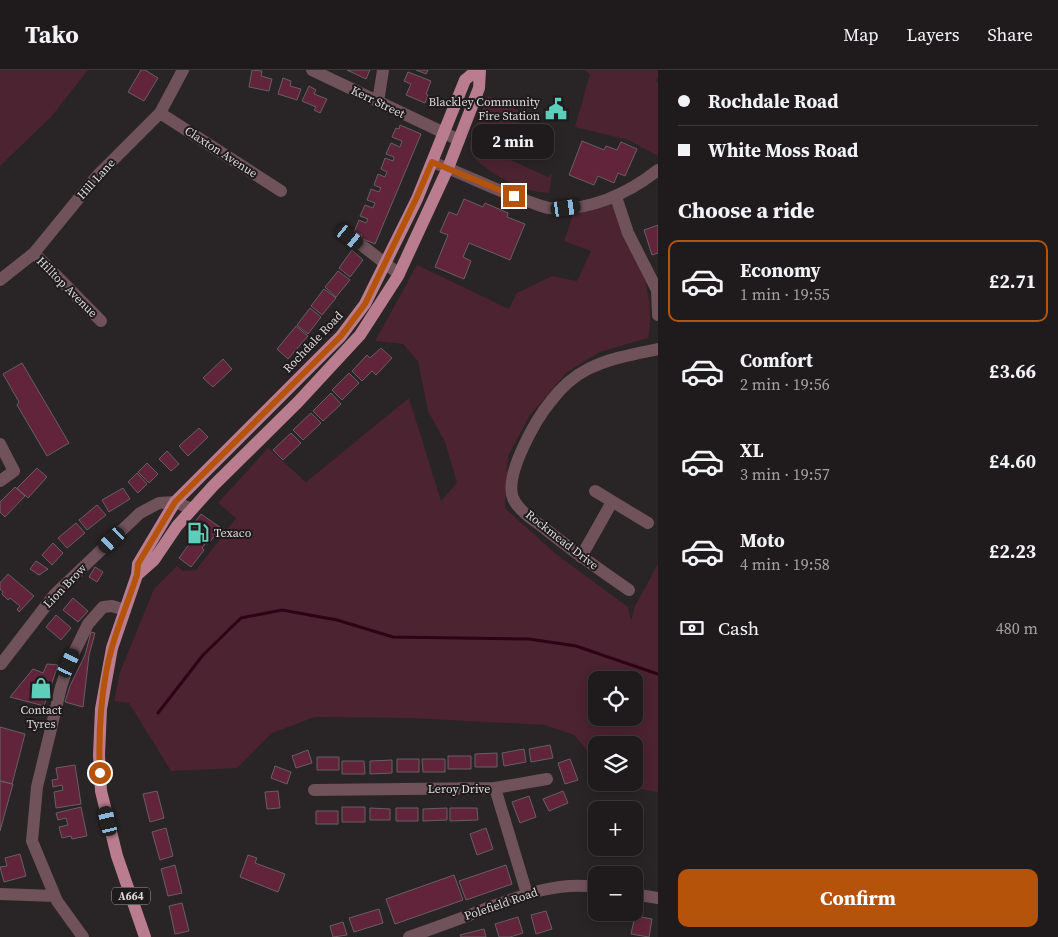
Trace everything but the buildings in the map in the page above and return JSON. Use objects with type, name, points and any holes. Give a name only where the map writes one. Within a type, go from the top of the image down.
[{"type":"main road","name":"Rochdale Road","points":[[145,937],[114,842],[102,791],[99,755],[102,709],[108,666],[112,648],[137,575],[138,564],[175,502],[341,336],[365,304],[416,199],[465,80],[478,70]]},
{"type":"main road","name":"Rochdale Road","points":[[137,575],[154,560],[177,526],[213,486],[298,402],[360,335],[399,274],[448,168],[479,88],[478,70]]},
{"type":"street","name":"Hill Lane","points":[[0,280],[34,252],[97,176],[160,113],[183,70]]},
{"type":"street","name":"Kerr Street","points":[[312,70],[459,140]]},
{"type":"street","points":[[378,102],[383,70]]},
{"type":"street","name":"Claxton Avenue","points":[[160,113],[281,192]]},
{"type":"street","points":[[432,162],[548,208],[588,205],[616,196],[643,182],[658,170]]},
{"type":"street","points":[[616,196],[628,233],[658,290],[658,315]]},
{"type":"street","points":[[350,237],[399,274]]},
{"type":"street","name":"Hilltop Avenue","points":[[34,252],[101,321]]},
{"type":"street","name":"Rockmead Drive","points":[[629,590],[581,557],[533,519],[512,496],[512,481],[521,451],[545,408],[567,383],[588,369],[622,356],[658,349]]},
{"type":"street","points":[[0,444],[14,471],[0,481]]},
{"type":"street","points":[[595,491],[648,523]]},
{"type":"street","points":[[175,502],[192,509]]},
{"type":"street","name":"Lion Brow","points":[[1,664],[55,594],[140,513],[159,503],[175,502]]},
{"type":"street","points":[[581,557],[612,502]]},
{"type":"street","points":[[83,937],[55,896],[32,841],[37,787],[61,687],[77,645],[88,624],[98,611],[106,606],[125,610]]},
{"type":"street","points":[[496,788],[547,779]]},
{"type":"street","name":"Leroy Drive","points":[[314,790],[496,788],[527,894]]},
{"type":"street","name":"Polefield Road","points":[[409,937],[527,894],[556,887],[588,886]]},
{"type":"street","points":[[0,894],[55,896]]},
{"type":"street","points":[[643,896],[658,898]]},
{"type":"shaded area","points":[[0,70],[88,70],[51,117],[0,166]]},
{"type":"shaded area","points":[[584,70],[658,70],[656,81],[658,83],[658,156],[628,140],[575,127],[590,74]]},
{"type":"shaded area","points":[[488,96],[523,113],[504,157],[548,177],[552,173],[549,193],[529,190],[514,184],[485,168],[472,155],[470,148],[472,137]]},
{"type":"shaded area","points":[[615,202],[642,268],[649,303],[648,338],[600,352],[567,372],[530,415],[508,456],[505,508],[556,554],[628,607],[631,620],[635,606],[658,564],[658,792],[643,789],[643,736],[588,736],[588,754],[574,735],[545,725],[410,718],[315,717],[272,733],[237,768],[171,771],[129,703],[114,701],[120,672],[154,589],[177,566],[183,571],[196,570],[236,518],[218,503],[268,448],[306,482],[409,398],[441,501],[457,483],[445,442],[428,411],[418,361],[403,344],[375,341],[417,265],[509,309],[517,293],[552,276],[577,281],[591,251],[564,241],[575,209]]},
{"type":"waterway","points":[[158,713],[203,655],[241,618],[282,610],[337,620],[393,637],[529,639],[576,646],[658,674]]},
{"type":"place","name":"Blackley Community Fire Station","points":[[556,109]]},
{"type":"place","name":"Texaco","points":[[198,533]]},
{"type":"place","name":"Contact Tyres","points":[[41,688]]},
{"type":"route","points":[[100,773],[99,755],[102,709],[112,648],[137,575],[138,564],[175,502],[341,336],[365,304],[432,162],[514,196]]}]
